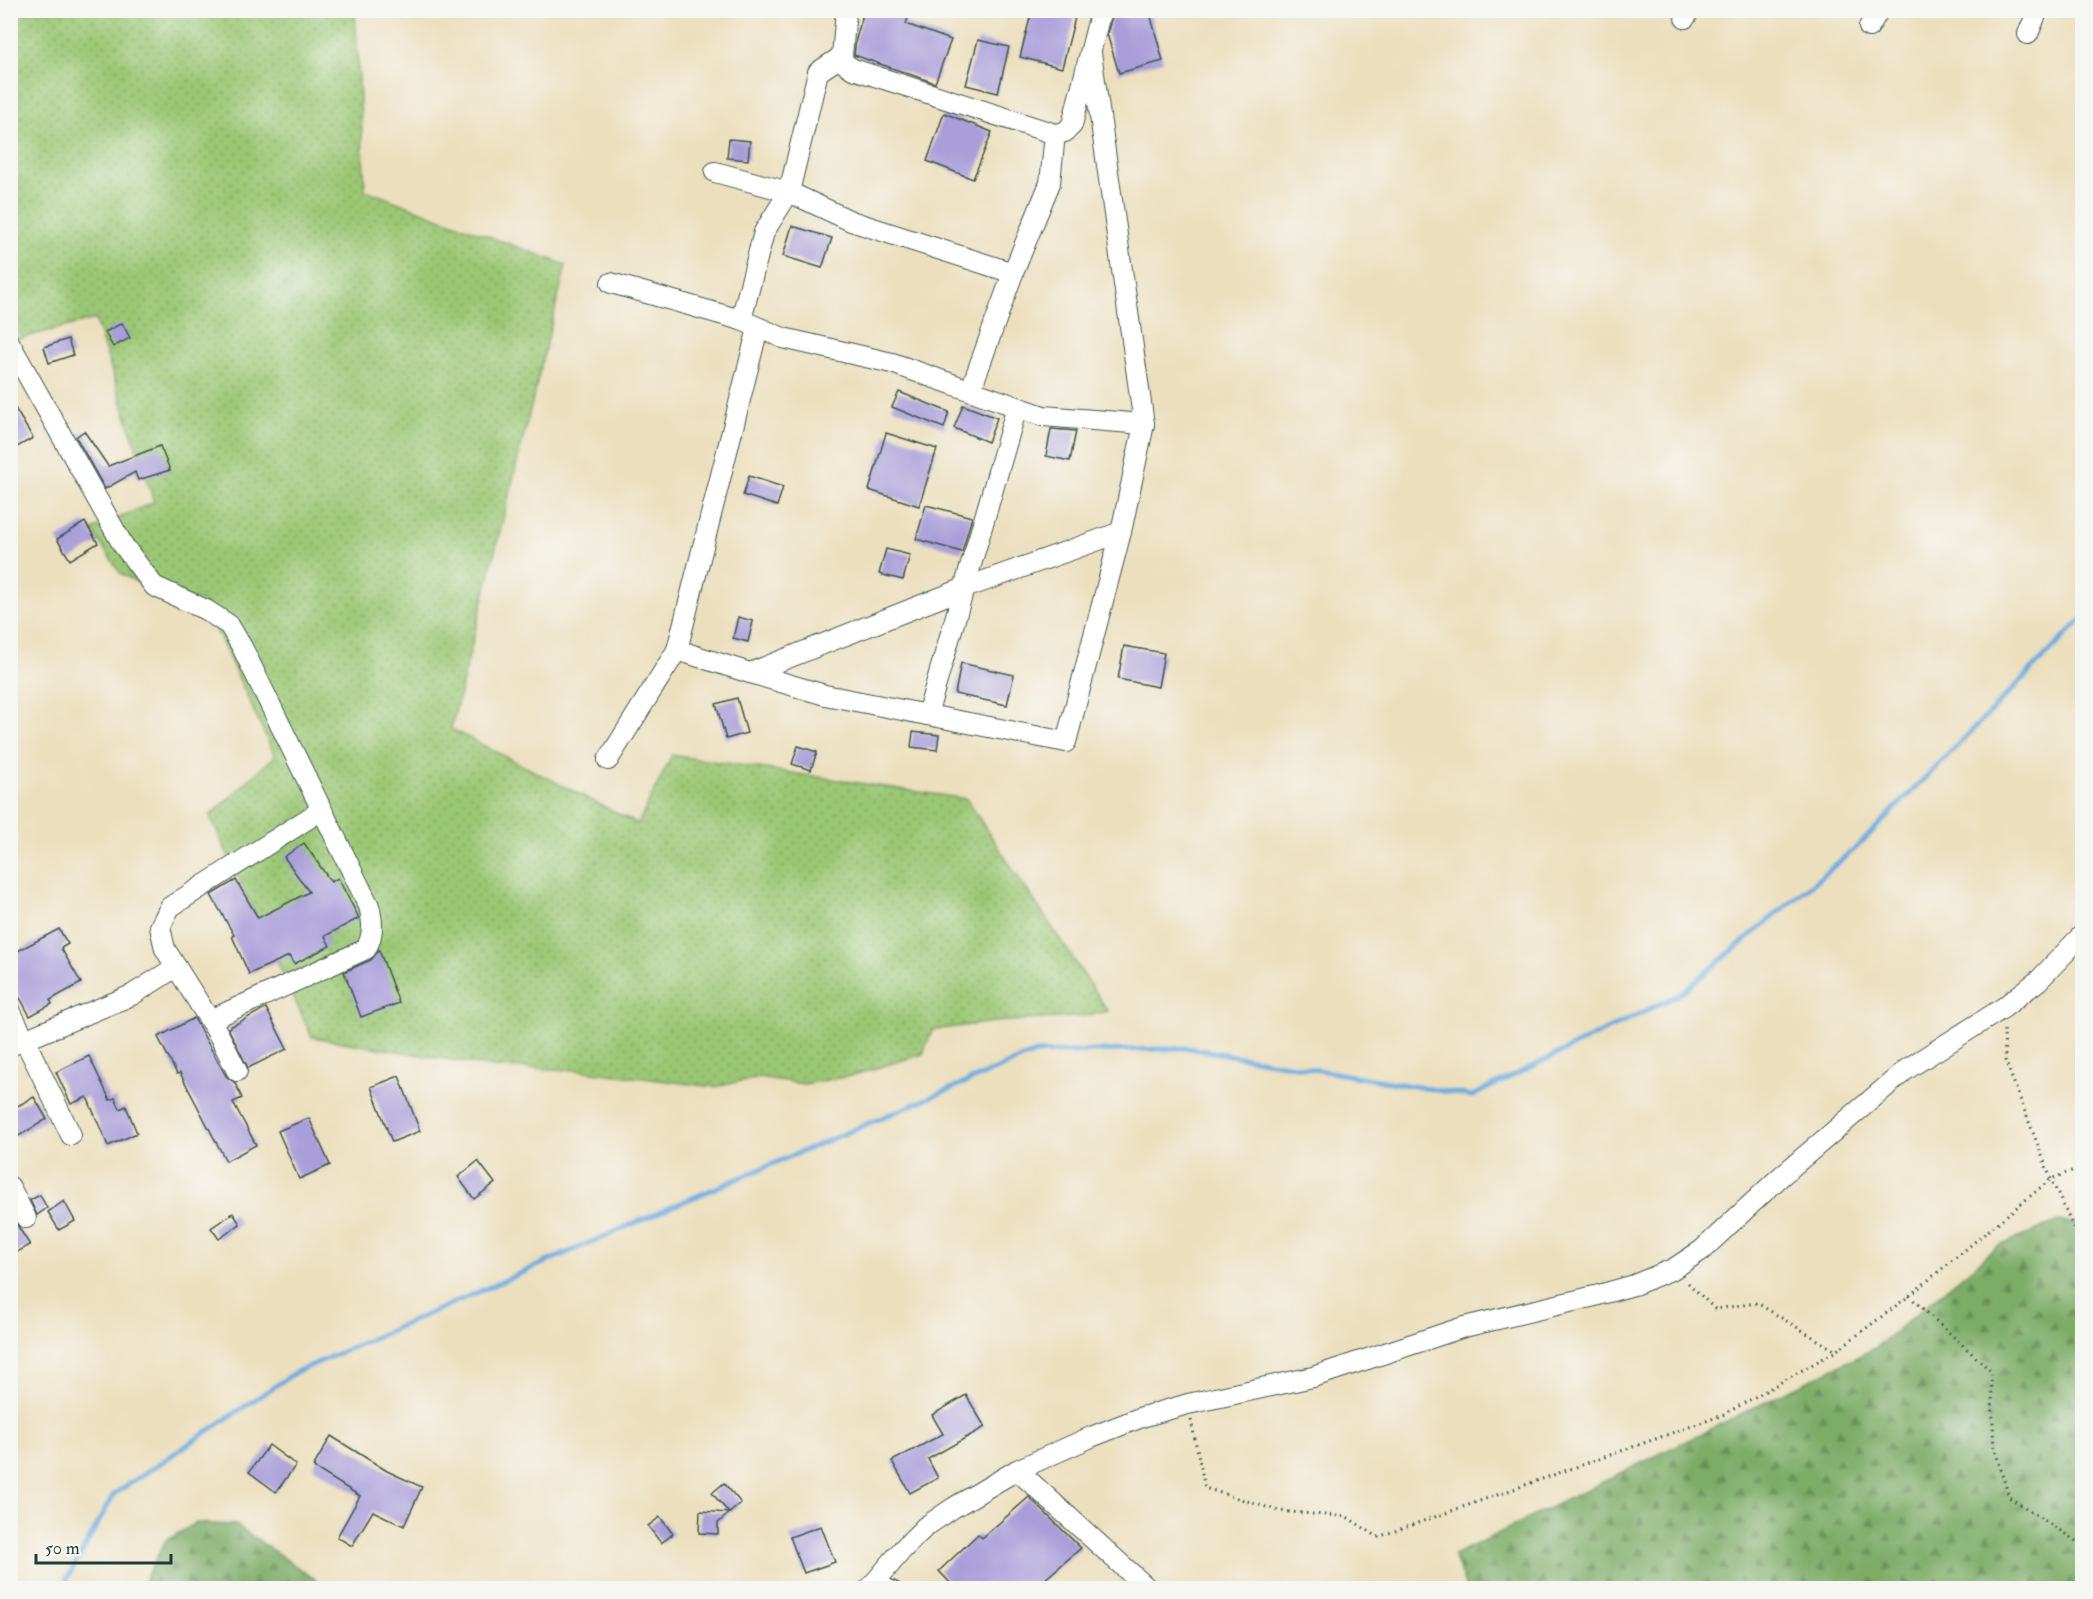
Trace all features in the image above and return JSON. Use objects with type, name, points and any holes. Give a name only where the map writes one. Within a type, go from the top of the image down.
[{"type":"street","points":[[846,10],[842,56],[844,63],[853,69],[1055,134],[1065,132],[1072,125],[1101,10]]},
{"type":"street","points":[[2028,34],[2038,10]]},
{"type":"street","points":[[677,650],[825,695],[1066,742],[1121,532],[1144,424],[1091,52]]},
{"type":"street","points":[[608,760],[677,650],[749,324],[764,232],[789,192],[818,72],[842,56]]},
{"type":"street","points":[[971,389],[1013,273],[1050,183],[1055,134]]},
{"type":"street","points":[[715,172],[789,192],[851,221],[1013,273]]},
{"type":"street","points":[[611,283],[749,324],[783,338],[892,363],[1043,416],[1144,424]]},
{"type":"street","points":[[10,344],[123,545],[145,576],[154,586],[206,610],[229,625],[242,647],[320,811],[369,906],[373,922],[371,939],[366,949],[210,1020]]},
{"type":"street","points":[[927,715],[1017,407]]},
{"type":"street","points":[[750,673],[962,589],[1121,532]]},
{"type":"street","points":[[237,1071],[210,1020],[165,949],[160,927],[170,906],[320,811]]},
{"type":"street","points":[[874,1584],[925,1527],[1017,1470],[1142,1417],[1188,1404],[1313,1377],[1464,1327],[1605,1293],[1673,1269],[1702,1250],[1813,1148],[1907,1069],[2003,1008],[2039,980],[2082,935]]},
{"type":"street","points":[[17,1043],[132,995],[176,967]]},
{"type":"street","points":[[10,1011],[17,1043],[71,1135]]},
{"type":"street","points":[[10,1187],[26,1218]]},
{"type":"street","points":[[1017,1470],[1147,1588]]},
{"type":"lane","points":[[874,1584],[896,1588]]},
{"type":"path","points":[[2003,1008],[2005,1060],[2051,1179],[2082,1246]]},
{"type":"path","points":[[1188,1404],[1205,1488],[1279,1511],[1347,1517],[1378,1538],[1723,1415],[1836,1351],[1909,1296],[2051,1179],[2082,1167]]},
{"type":"path","points":[[1673,1269],[1715,1309],[1757,1303],[1836,1351]]},
{"type":"path","points":[[1909,1296],[1991,1371],[1994,1446],[2009,1497],[2082,1545]]},
{"type":"green space","points":[[11,11],[355,11],[365,190],[566,265],[451,729],[638,824],[672,755],[966,799],[1108,1011],[1086,1016],[994,1022],[932,1030],[923,1054],[850,1076],[804,1084],[759,1077],[715,1087],[577,1070],[494,1067],[312,1037],[210,816],[275,756],[203,602],[142,585],[120,573],[92,530],[154,502],[95,319],[11,341]]},
{"type":"green space","points":[[2058,1221],[2082,1224],[2082,1588],[1466,1588],[1454,1555],[1875,1348],[1997,1247]]},
{"type":"green space","points":[[196,1523],[236,1525],[328,1588],[141,1588],[165,1541]]},
{"type":"building","points":[[864,10],[881,10],[908,18],[906,24],[951,40],[935,83],[854,55]]},
{"type":"building","points":[[1032,10],[1077,10],[1062,68],[1020,57]]},
{"type":"building","points":[[1133,10],[1149,10],[1163,61],[1119,73],[1107,34],[1112,16]]},
{"type":"building","points":[[978,40],[1009,47],[998,93],[966,85]]},
{"type":"building","points":[[944,113],[992,132],[973,179],[927,161]]},
{"type":"building","points":[[729,139],[750,141],[748,160],[727,158]]},
{"type":"building","points":[[792,226],[832,238],[822,268],[783,256]]},
{"type":"building","points":[[122,323],[130,338],[113,347],[105,332]]},
{"type":"building","points":[[68,339],[73,355],[49,363],[44,347]]},
{"type":"building","points":[[899,392],[949,412],[944,428],[892,407]]},
{"type":"building","points":[[10,400],[33,438],[10,451]]},
{"type":"building","points":[[963,405],[997,418],[988,442],[954,428]]},
{"type":"building","points":[[1051,429],[1076,431],[1070,461],[1046,456]]},
{"type":"building","points":[[84,431],[108,466],[160,446],[170,470],[138,480],[135,472],[105,489],[76,437]]},
{"type":"building","points":[[886,433],[937,449],[919,506],[869,490]]},
{"type":"building","points":[[749,476],[783,487],[777,506],[743,495]]},
{"type":"building","points":[[926,505],[972,517],[962,552],[916,539]]},
{"type":"building","points":[[85,522],[98,543],[70,560],[57,539]]},
{"type":"building","points":[[886,549],[910,555],[903,580],[879,574]]},
{"type":"building","points":[[738,617],[753,621],[748,642],[733,638]]},
{"type":"building","points":[[1124,646],[1164,653],[1158,687],[1118,679]]},
{"type":"building","points":[[961,663],[1014,675],[1007,705],[955,694]]},
{"type":"building","points":[[737,698],[747,733],[726,739],[716,704]]},
{"type":"building","points":[[913,732],[939,735],[937,750],[911,747]]},
{"type":"building","points":[[798,746],[817,752],[811,770],[792,764]]},
{"type":"building","points":[[304,843],[331,882],[338,878],[359,918],[325,936],[330,946],[294,964],[289,956],[249,974],[232,936],[234,935],[211,895],[236,880],[258,918],[309,892],[284,857]]},
{"type":"building","points":[[59,929],[68,944],[61,948],[81,983],[50,1000],[52,1004],[30,1016],[10,980],[10,955]]},
{"type":"building","points":[[379,950],[399,1003],[361,1017],[344,972],[371,960]]},
{"type":"building","points":[[266,1008],[287,1049],[248,1068],[228,1028]]},
{"type":"building","points":[[194,1018],[226,1076],[235,1083],[242,1098],[233,1102],[256,1145],[226,1161],[180,1073],[177,1074],[158,1037]]},
{"type":"building","points":[[89,1056],[110,1100],[115,1098],[120,1109],[126,1106],[137,1133],[108,1146],[87,1097],[71,1104],[56,1072]]},
{"type":"building","points":[[399,1076],[420,1131],[392,1142],[371,1087]]},
{"type":"building","points":[[34,1097],[47,1119],[17,1137],[10,1126],[10,1110]]},
{"type":"building","points":[[309,1118],[330,1165],[299,1179],[278,1131]]},
{"type":"building","points":[[478,1161],[495,1183],[474,1199],[458,1177]]},
{"type":"building","points":[[40,1195],[47,1208],[37,1215],[30,1200]]},
{"type":"building","points":[[64,1201],[75,1221],[59,1230],[48,1212]]},
{"type":"building","points":[[233,1213],[240,1224],[219,1239],[211,1228]]},
{"type":"building","points":[[10,1214],[30,1245],[10,1256]]},
{"type":"building","points":[[966,1395],[985,1427],[928,1459],[938,1478],[910,1493],[892,1461],[943,1434],[932,1415]]},
{"type":"building","points":[[331,1436],[387,1471],[422,1487],[404,1526],[373,1511],[352,1546],[337,1537],[360,1496],[313,1467]]},
{"type":"building","points":[[269,1445],[296,1465],[276,1492],[249,1472]]},
{"type":"building","points":[[724,1483],[741,1503],[718,1523],[718,1534],[699,1533],[700,1511],[729,1513],[712,1493]]},
{"type":"building","points":[[1029,1497],[1081,1548],[1035,1588],[955,1588],[939,1571],[978,1534],[982,1538]]},
{"type":"building","points":[[660,1517],[673,1534],[661,1543],[648,1526]]},
{"type":"building","points":[[821,1526],[835,1562],[804,1573],[790,1537]]},
{"type":"waterway","points":[[62,1588],[114,1494],[296,1372],[685,1201],[1035,1053],[1188,1048],[1472,1096],[1680,994],[1858,846],[2082,619]]}]
